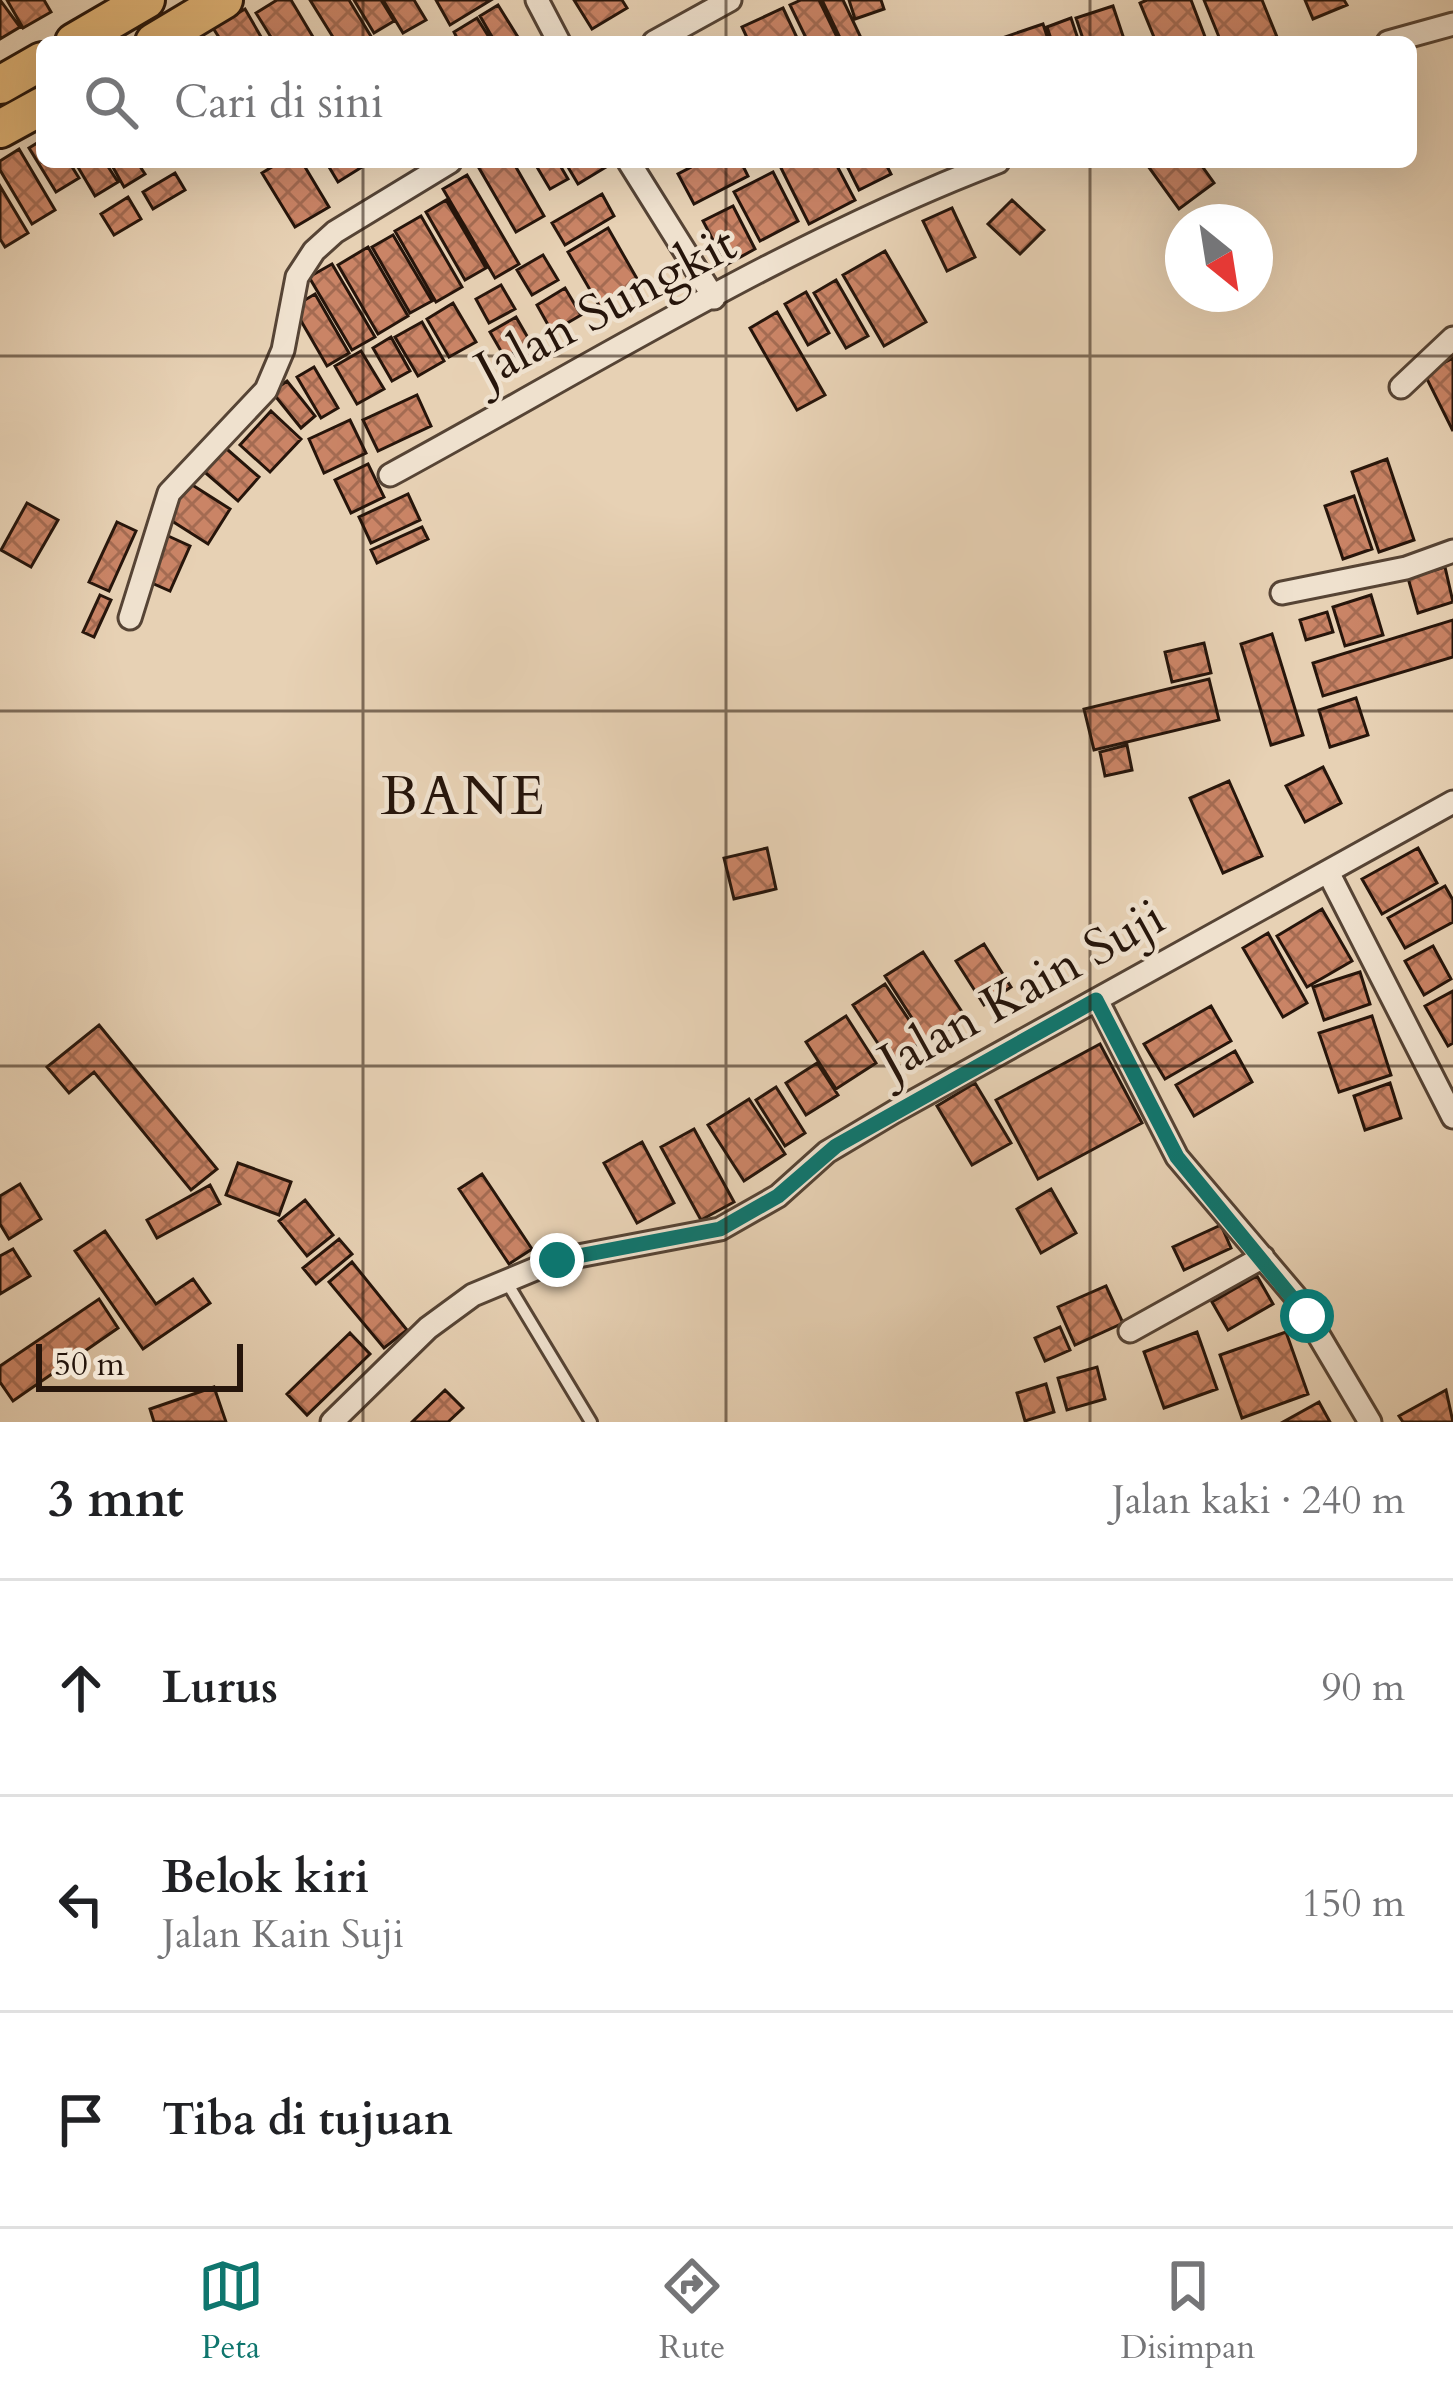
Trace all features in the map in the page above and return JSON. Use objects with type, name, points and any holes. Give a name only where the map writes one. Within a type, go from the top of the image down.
[{"type":"highway","points":[[84,36],[146,0]]},
{"type":"highway","points":[[164,36],[224,0]]},
{"type":"highway","points":[[0,85],[36,64]]},
{"type":"highway","points":[[0,129],[36,109]]},
{"type":"street","points":[[537,0],[556,36]]},
{"type":"street","points":[[665,36],[730,0]]},
{"type":"street","points":[[1410,36],[1453,24]]},
{"type":"street","points":[[130,618],[169,493],[266,390],[283,350],[297,277],[314,251],[335,232],[440,168]]},
{"type":"street","points":[[633,168],[714,298]]},
{"type":"street","name":"Jalan Sungkit","points":[[390,475],[714,298],[937,186],[983,168]]},
{"type":"street","points":[[1401,387],[1453,338]]},
{"type":"street","points":[[1282,593],[1406,568],[1453,551]]},
{"type":"street","name":"Jalan Kain Suji","points":[[332,1422],[449,1311],[557,1260],[720,1229],[778,1196],[836,1146],[1453,802]]},
{"type":"street","points":[[1329,874],[1453,1117]]},
{"type":"street","points":[[1096,1000],[1177,1157],[1296,1297],[1370,1422]]},
{"type":"street","points":[[1130,1331],[1263,1257]]},
{"type":"lane","points":[[506,1282],[591,1422]]},
{"type":"building","points":[[0,0],[20,27],[0,39]]},
{"type":"building","points":[[7,0],[44,0],[51,12],[23,28]]},
{"type":"building","points":[[277,0],[291,0],[312,36],[270,36],[256,13]]},
{"type":"building","points":[[310,0],[349,0],[371,36],[332,36]]},
{"type":"building","points":[[354,0],[381,0],[394,21],[374,33]]},
{"type":"building","points":[[383,0],[414,0],[426,20],[403,33]]},
{"type":"building","points":[[436,0],[491,0],[450,25]]},
{"type":"building","points":[[574,0],[622,0],[627,8],[592,29]]},
{"type":"building","points":[[819,0],[837,36],[805,36],[790,5]]},
{"type":"building","points":[[822,0],[843,0],[860,36],[839,36]]},
{"type":"building","points":[[849,0],[881,0],[884,9],[855,19]]},
{"type":"building","points":[[1191,0],[1205,36],[1154,36],[1140,3]]},
{"type":"building","points":[[1204,0],[1262,0],[1277,36],[1219,36]]},
{"type":"building","points":[[1305,0],[1344,0],[1347,5],[1313,19]]},
{"type":"building","points":[[498,5],[517,36],[492,36],[480,16]]},
{"type":"building","points":[[1113,6],[1123,36],[1082,36],[1076,18]]},
{"type":"building","points":[[783,8],[796,36],[746,36],[742,27]]},
{"type":"building","points":[[245,9],[261,36],[218,36],[213,28]]},
{"type":"building","points":[[477,18],[488,36],[456,36],[454,32]]},
{"type":"building","points":[[1071,18],[1077,36],[1050,36],[1047,27]]},
{"type":"building","points":[[1043,24],[1047,36],[1008,36]]},
{"type":"building","points":[[19,149],[55,210],[32,224],[0,170],[0,161]]},
{"type":"building","points":[[41,168],[73,168],[79,178],[56,192]]},
{"type":"building","points":[[79,168],[109,168],[118,182],[95,196]]},
{"type":"building","points":[[113,168],[141,168],[145,174],[124,187]]},
{"type":"building","points":[[270,168],[306,168],[329,207],[295,227],[262,173]]},
{"type":"building","points":[[330,168],[360,168],[338,182]]},
{"type":"building","points":[[479,168],[516,168],[544,216],[516,232]]},
{"type":"building","points":[[538,168],[562,168],[568,179],[550,189]]},
{"type":"building","points":[[569,168],[604,168],[578,184]]},
{"type":"building","points":[[690,168],[744,168],[748,176],[694,204],[678,174]]},
{"type":"building","points":[[781,168],[838,168],[855,200],[809,224]]},
{"type":"building","points":[[848,168],[888,168],[891,174],[859,190]]},
{"type":"building","points":[[1149,168],[1203,168],[1214,183],[1186,204],[1175,204]]},
{"type":"building","points":[[773,172],[798,221],[760,241],[734,192]]},
{"type":"building","points":[[175,173],[185,190],[153,209],[143,192]]},
{"type":"building","points":[[467,175],[519,264],[495,278],[443,189]]},
{"type":"building","points":[[0,186],[28,233],[5,247],[0,239]]},
{"type":"building","points":[[602,194],[614,216],[565,245],[552,223]]},
{"type":"building","points":[[128,197],[141,219],[114,235],[101,214]]},
{"type":"building","points":[[446,200],[486,268],[465,280],[426,212]]},
{"type":"building","points":[[1012,200],[1044,230],[1020,254],[988,224]]},
{"type":"building","points":[[733,206],[755,249],[726,265],[703,221]]},
{"type":"building","points":[[952,208],[975,257],[947,271],[923,221]]},
{"type":"building","points":[[421,216],[462,287],[436,302],[395,231]]},
{"type":"building","points":[[608,228],[640,284],[600,307],[568,252]]},
{"type":"building","points":[[393,235],[432,301],[410,313],[372,247]]},
{"type":"building","points":[[368,247],[408,316],[378,334],[338,265]]},
{"type":"building","points":[[885,251],[926,322],[884,346],[843,275]]},
{"type":"building","points":[[543,255],[558,280],[532,295],[517,270]]},
{"type":"building","points":[[332,264],[375,337],[352,350],[309,277]]},
{"type":"building","points":[[836,280],[868,336],[846,348],[814,293]]},
{"type":"building","points":[[501,285],[515,309],[489,323],[476,299]]},
{"type":"building","points":[[565,288],[581,315],[552,332],[537,305]]},
{"type":"building","points":[[806,292],[829,333],[808,345],[785,304]]},
{"type":"building","points":[[315,294],[349,353],[327,366],[293,307]]},
{"type":"building","points":[[453,303],[476,342],[449,357],[427,319]]},
{"type":"building","points":[[777,312],[825,395],[797,410],[750,328]]},
{"type":"building","points":[[516,317],[531,343],[505,358],[490,332]]},
{"type":"building","points":[[422,322],[444,361],[418,376],[395,337]]},
{"type":"building","points":[[391,337],[410,371],[392,381],[373,348]]},
{"type":"building","points":[[361,351],[384,389],[357,404],[335,366]]},
{"type":"building","points":[[1453,358],[1453,431],[1424,373]]},
{"type":"building","points":[[314,367],[338,408],[321,418],[297,377]]},
{"type":"building","points":[[287,381],[315,416],[301,428],[272,392]]},
{"type":"building","points":[[417,395],[431,426],[378,451],[363,420]]},
{"type":"building","points":[[271,411],[301,439],[270,472],[240,445]]},
{"type":"building","points":[[350,420],[366,453],[324,473],[309,439]]},
{"type":"building","points":[[221,444],[259,477],[238,501],[200,468]]},
{"type":"building","points":[[1387,459],[1414,540],[1379,552],[1352,472]]},
{"type":"building","points":[[368,464],[384,497],[351,513],[335,480]]},
{"type":"building","points":[[183,479],[230,509],[208,544],[161,514]]},
{"type":"building","points":[[408,494],[420,520],[371,543],[359,517]]},
{"type":"building","points":[[1354,496],[1372,549],[1343,559],[1325,506]]},
{"type":"building","points":[[27,503],[58,520],[31,567],[1,550]]},
{"type":"building","points":[[117,522],[136,531],[109,591],[89,582]]},
{"type":"building","points":[[422,527],[428,539],[377,563],[371,550]]},
{"type":"building","points":[[166,535],[190,546],[170,591],[145,580]]},
{"type":"building","points":[[1445,567],[1453,602],[1418,613],[1408,578]]},
{"type":"building","points":[[100,595],[111,600],[94,637],[83,632]]},
{"type":"building","points":[[1371,595],[1383,635],[1345,646],[1333,607]]},
{"type":"building","points":[[1327,612],[1333,632],[1306,640],[1300,620]]},
{"type":"building","points":[[1453,620],[1453,657],[1323,696],[1313,663]]},
{"type":"building","points":[[1272,634],[1303,735],[1271,745],[1241,644]]},
{"type":"building","points":[[1204,643],[1211,673],[1172,682],[1165,652]]},
{"type":"building","points":[[1209,679],[1219,720],[1094,750],[1084,709]]},
{"type":"building","points":[[1356,698],[1368,735],[1330,747],[1319,710]]},
{"type":"building","points":[[1127,745],[1132,770],[1105,776],[1100,752]]},
{"type":"building","points":[[1323,767],[1341,803],[1305,822],[1286,786]]},
{"type":"building","points":[[1229,781],[1262,856],[1223,873],[1190,798]]},
{"type":"building","points":[[767,848],[776,889],[734,899],[724,858]]},
{"type":"building","points":[[1418,848],[1437,883],[1382,914],[1362,879]]},
{"type":"building","points":[[1445,886],[1453,900],[1453,922],[1405,948],[1388,918]]},
{"type":"building","points":[[1322,909],[1352,961],[1307,987],[1277,936]]},
{"type":"building","points":[[1268,933],[1307,1003],[1283,1017],[1243,948]]},
{"type":"building","points":[[984,944],[1011,987],[984,1005],[956,961]]},
{"type":"building","points":[[1433,946],[1451,979],[1424,995],[1405,961]]},
{"type":"building","points":[[923,952],[966,1018],[928,1043],[885,976]]},
{"type":"building","points":[[1360,972],[1370,1004],[1324,1020],[1313,987]]},
{"type":"building","points":[[885,984],[923,1041],[890,1062],[853,1005]]},
{"type":"building","points":[[1453,991],[1453,1043],[1448,1046],[1425,1006]]},
{"type":"building","points":[[1211,1006],[1231,1041],[1165,1079],[1144,1044]]},
{"type":"building","points":[[846,1016],[876,1063],[836,1089],[806,1042]]},
{"type":"building","points":[[1372,1016],[1391,1075],[1339,1092],[1319,1033]]},
{"type":"building","points":[[99,1025],[217,1169],[191,1190],[94,1072],[69,1093],[47,1067]]},
{"type":"building","points":[[1100,1044],[1142,1123],[1038,1179],[996,1100]]},
{"type":"building","points":[[1235,1051],[1252,1082],[1194,1116],[1176,1085]]},
{"type":"building","points":[[817,1063],[838,1095],[806,1115],[786,1083]]},
{"type":"building","points":[[975,1083],[1011,1143],[972,1165],[937,1106]]},
{"type":"building","points":[[1390,1083],[1401,1118],[1365,1130],[1354,1096]]},
{"type":"building","points":[[776,1087],[805,1133],[785,1146],[756,1100]]},
{"type":"building","points":[[749,1099],[785,1154],[744,1181],[708,1125]]},
{"type":"building","points":[[694,1129],[734,1202],[701,1220],[661,1147]]},
{"type":"building","points":[[642,1142],[674,1203],[637,1223],[604,1163]]},
{"type":"building","points":[[238,1163],[291,1182],[279,1215],[226,1195]]},
{"type":"building","points":[[482,1174],[532,1249],[509,1264],[459,1189]]},
{"type":"building","points":[[20,1184],[41,1219],[9,1239],[0,1224],[0,1196]]},
{"type":"building","points":[[210,1185],[220,1204],[157,1238],[147,1220]]},
{"type":"building","points":[[1051,1189],[1076,1233],[1041,1253],[1017,1209]]},
{"type":"building","points":[[305,1200],[333,1235],[307,1256],[279,1221]]},
{"type":"building","points":[[1221,1225],[1231,1248],[1184,1270],[1173,1247]]},
{"type":"building","points":[[105,1231],[156,1304],[193,1279],[210,1303],[143,1349],[75,1251]]},
{"type":"building","points":[[339,1239],[352,1254],[316,1284],[303,1268]]},
{"type":"building","points":[[13,1249],[30,1276],[0,1294],[0,1256]]},
{"type":"building","points":[[352,1262],[407,1330],[384,1348],[329,1282]]},
{"type":"building","points":[[1257,1276],[1273,1304],[1228,1330],[1212,1302]]},
{"type":"building","points":[[1106,1286],[1123,1323],[1075,1345],[1058,1307]]},
{"type":"building","points":[[99,1299],[118,1328],[13,1401],[0,1382],[0,1366]]},
{"type":"building","points":[[1060,1327],[1070,1350],[1045,1361],[1035,1338]]},
{"type":"building","points":[[1197,1332],[1217,1389],[1164,1408],[1144,1352]]},
{"type":"building","points":[[1286,1332],[1308,1394],[1242,1418],[1220,1355]]},
{"type":"building","points":[[350,1333],[370,1354],[307,1415],[287,1394]]},
{"type":"building","points":[[1097,1367],[1105,1399],[1067,1410],[1058,1378]]},
{"type":"building","points":[[1046,1384],[1054,1412],[1025,1421],[1017,1393]]},
{"type":"building","points":[[214,1387],[226,1422],[154,1422],[150,1409]]},
{"type":"building","points":[[445,1390],[463,1408],[448,1422],[412,1422]]},
{"type":"building","points":[[1446,1390],[1453,1422],[1403,1422],[1399,1416]]},
{"type":"building","points":[[1319,1402],[1330,1422],[1283,1422]]},
{"type":"district","name":"BANE","points":[[464,797]]},
{"type":"route","points":[[557,1260],[635,1241],[720,1229],[778,1196],[836,1146],[1096,1000],[1177,1157],[1282,1279],[1307,1316]]}]
